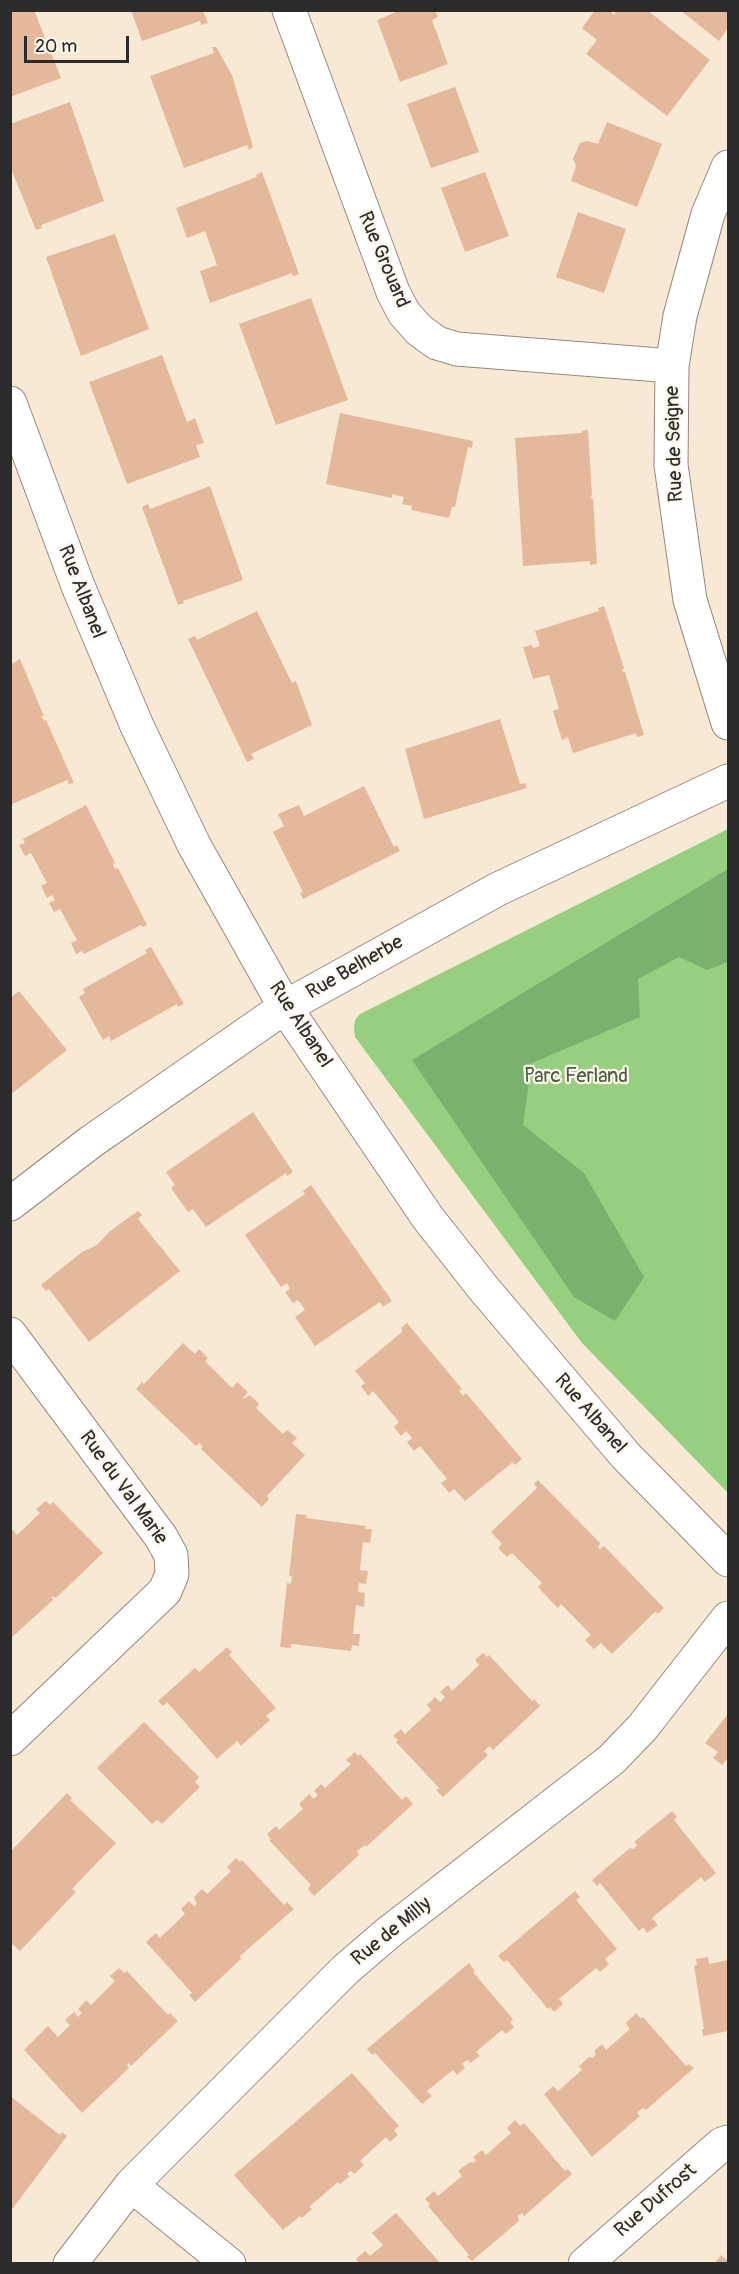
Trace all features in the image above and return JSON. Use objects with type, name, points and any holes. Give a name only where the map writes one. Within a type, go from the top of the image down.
[{"type":"street","name":"Rue Grouard","points":[[289,10],[393,292],[404,313],[419,330],[437,344],[457,349],[672,366]]},
{"type":"street","name":"Rue de Seigne","points":[[729,167],[708,214],[693,266],[672,366],[671,465],[683,562],[700,638],[729,723]]},
{"type":"street","name":"Rue Albanel","points":[[10,403],[78,586],[137,726],[194,845],[285,1007],[428,1218],[484,1289],[626,1456],[729,1560]]},
{"type":"street","name":"Rue Belherbe","points":[[10,1204],[92,1141],[285,1007],[498,889],[729,781]]},
{"type":"street","name":"Rue du Val Marie","points":[[10,1334],[161,1537],[171,1555],[172,1574],[165,1591],[10,1739]]},
{"type":"street","name":"Rue de Milly","points":[[70,2264],[131,2185],[345,1970],[388,1933],[611,1760],[642,1728],[729,1618]]},
{"type":"street","name":"Rue Dufrost","points":[[585,2264],[722,2144],[729,2142]]},
{"type":"street","points":[[131,2185],[229,2264]]},
{"type":"green space","name":"Parc Ferland","points":[[728,829],[728,1493],[582,1343],[355,1037],[354,1028],[355,1020],[360,1014]]},
{"type":"green space","points":[[728,869],[728,962],[707,970],[679,957],[638,979],[640,1017],[532,1063],[523,1125],[584,1173],[644,1277],[615,1321],[574,1297],[412,1060]]},
{"type":"building","points":[[10,10],[34,10],[61,78],[10,97]]},
{"type":"building","points":[[131,10],[203,10],[208,23],[201,25],[200,21],[142,41]]},
{"type":"building","points":[[401,10],[435,10],[438,17],[432,20],[448,64],[400,82],[377,20]]},
{"type":"building","points":[[595,10],[609,10],[614,15],[617,10],[647,10],[710,60],[667,116],[586,54],[597,40],[582,28]]},
{"type":"building","points":[[680,10],[728,10],[728,28],[719,41]]},
{"type":"building","points":[[212,47],[216,47],[232,75],[253,147],[249,150],[247,145],[184,168],[150,76],[214,53]]},
{"type":"building","points":[[455,87],[479,152],[431,168],[407,104]]},
{"type":"building","points":[[70,102],[104,201],[41,225],[42,228],[36,230],[10,166],[10,124]]},
{"type":"building","points":[[607,122],[662,144],[637,207],[571,181],[576,166],[573,159],[580,143],[587,141],[598,144]]},
{"type":"building","points":[[262,172],[299,274],[293,276],[292,273],[210,303],[200,271],[217,265],[205,231],[187,238],[176,208],[257,177],[256,175]]},
{"type":"building","points":[[485,172],[509,236],[465,252],[441,188]]},
{"type":"building","points":[[578,212],[626,229],[604,293],[556,277]]},
{"type":"building","points":[[115,234],[149,329],[81,356],[46,257]]},
{"type":"building","points":[[311,298],[348,400],[276,425],[239,324]]},
{"type":"building","points":[[162,355],[187,422],[195,418],[204,443],[196,445],[200,457],[127,484],[89,382]]},
{"type":"building","points":[[340,413],[473,441],[472,448],[468,447],[455,507],[452,507],[449,518],[411,510],[412,506],[402,504],[404,497],[392,494],[392,498],[326,484]]},
{"type":"building","points":[[588,430],[592,495],[590,497],[593,499],[597,564],[590,565],[590,561],[523,566],[515,438],[582,433]]},
{"type":"building","points":[[210,486],[243,580],[183,601],[184,603],[178,605],[142,507],[148,504],[150,509]]},
{"type":"building","points":[[604,606],[624,668],[621,671],[625,672],[644,735],[637,737],[636,733],[573,753],[568,737],[562,740],[553,711],[559,709],[549,675],[533,679],[523,647],[540,646],[535,631],[599,611],[598,608]]},
{"type":"building","points":[[257,611],[292,683],[296,681],[312,725],[251,754],[254,759],[247,762],[188,639],[195,636],[197,640]]},
{"type":"building","points":[[20,659],[44,716],[41,716],[44,721],[46,720],[74,783],[69,784],[67,780],[10,805],[10,665]]},
{"type":"building","points":[[500,719],[520,784],[525,783],[527,788],[424,819],[405,749]]},
{"type":"building","points":[[364,786],[394,847],[397,845],[400,851],[303,899],[300,893],[303,892],[273,832],[284,826],[278,814],[299,805],[304,816]]},
{"type":"building","points":[[86,805],[115,863],[113,864],[115,869],[118,868],[147,925],[143,927],[141,925],[84,954],[82,951],[76,954],[71,943],[77,940],[60,909],[54,912],[49,903],[55,900],[52,895],[47,898],[41,886],[47,883],[31,853],[25,856],[19,845],[25,843],[23,839]]},
{"type":"building","points":[[151,947],[184,1004],[178,1007],[177,1004],[111,1041],[109,1036],[103,1040],[79,997],[85,993],[83,989],[147,953],[145,950]]},
{"type":"building","points":[[19,991],[67,1050],[10,1095],[10,998]]},
{"type":"building","points":[[253,1112],[293,1172],[287,1176],[286,1173],[206,1227],[193,1209],[188,1212],[171,1188],[175,1185],[166,1172]]},
{"type":"building","points":[[311,1185],[392,1301],[383,1307],[380,1302],[315,1346],[295,1317],[305,1310],[298,1300],[293,1303],[285,1292],[290,1289],[287,1283],[281,1287],[245,1235],[305,1194],[303,1191]]},
{"type":"building","points":[[138,1211],[142,1215],[138,1219],[180,1271],[89,1342],[49,1289],[46,1291],[41,1285],[82,1252],[97,1245],[110,1231]]},
{"type":"building","points":[[407,1323],[462,1389],[459,1391],[463,1396],[466,1393],[522,1459],[515,1465],[513,1462],[465,1501],[454,1489],[449,1493],[441,1483],[447,1479],[420,1446],[414,1451],[407,1442],[412,1438],[406,1431],[401,1436],[394,1427],[399,1422],[373,1391],[368,1396],[361,1386],[365,1383],[355,1371],[403,1331],[401,1328]]},
{"type":"building","points":[[183,1343],[195,1354],[199,1349],[208,1358],[205,1361],[232,1388],[237,1382],[248,1392],[243,1398],[250,1395],[259,1404],[256,1408],[283,1434],[287,1430],[297,1438],[292,1443],[305,1455],[267,1496],[269,1499],[262,1507],[201,1449],[203,1447],[199,1443],[196,1446],[136,1389],[142,1382],[144,1384]]},
{"type":"building","points":[[538,1480],[600,1543],[598,1548],[604,1546],[664,1608],[658,1614],[655,1612],[612,1654],[601,1643],[594,1649],[585,1640],[591,1635],[561,1604],[558,1608],[547,1597],[538,1587],[542,1583],[512,1553],[507,1557],[498,1548],[502,1544],[491,1532],[537,1488],[534,1484]]},
{"type":"building","points":[[46,1501],[50,1505],[53,1502],[103,1553],[56,1598],[52,1596],[53,1600],[10,1639],[10,1532],[13,1530],[17,1535],[40,1513],[36,1509]]},
{"type":"building","points":[[296,1514],[307,1515],[306,1518],[366,1526],[365,1529],[372,1529],[370,1543],[363,1542],[360,1570],[368,1571],[366,1584],[359,1583],[358,1592],[365,1593],[364,1607],[356,1605],[353,1634],[360,1634],[359,1646],[352,1645],[351,1651],[291,1644],[291,1648],[280,1647],[287,1583],[291,1584],[292,1576],[289,1576]]},
{"type":"building","points":[[227,1647],[232,1652],[229,1655],[276,1708],[266,1716],[270,1720],[241,1746],[237,1741],[217,1759],[167,1702],[163,1706],[158,1701],[195,1668],[199,1672]]},
{"type":"building","points":[[483,1653],[487,1657],[489,1655],[532,1701],[534,1699],[540,1706],[493,1750],[489,1746],[484,1751],[488,1755],[443,1797],[436,1790],[439,1788],[393,1736],[401,1729],[405,1734],[431,1710],[427,1705],[435,1697],[440,1702],[445,1697],[440,1692],[448,1685],[452,1691],[479,1665],[475,1660]]},
{"type":"building","points":[[728,1714],[728,1762],[726,1760],[722,1765],[713,1758],[718,1752],[705,1743]]},
{"type":"building","points":[[144,1722],[199,1777],[195,1782],[200,1787],[162,1824],[157,1820],[152,1824],[97,1768]]},
{"type":"building","points":[[355,1752],[358,1756],[360,1754],[402,1800],[406,1796],[413,1804],[366,1847],[365,1845],[357,1851],[359,1855],[314,1896],[308,1889],[311,1885],[269,1840],[271,1839],[267,1834],[276,1826],[279,1830],[303,1809],[299,1804],[309,1794],[313,1799],[316,1797],[318,1795],[314,1791],[321,1784],[325,1788],[351,1764],[346,1760]]},
{"type":"building","points":[[67,1793],[72,1798],[70,1800],[116,1843],[72,1889],[76,1892],[20,1951],[10,1942],[10,1852]]},
{"type":"building","points":[[672,1811],[677,1817],[674,1820],[716,1873],[705,1882],[701,1877],[652,1918],[658,1925],[647,1933],[643,1927],[639,1931],[600,1883],[597,1886],[592,1880],[630,1848],[634,1849],[637,1845],[634,1842]]},
{"type":"building","points":[[236,1858],[240,1862],[242,1860],[284,1905],[287,1902],[294,1909],[240,1956],[241,1959],[195,2002],[189,1995],[192,1993],[146,1942],[156,1933],[160,1938],[185,1914],[181,1909],[189,1901],[194,1906],[197,1904],[194,1897],[202,1889],[207,1894],[231,1871],[227,1867]]},
{"type":"building","points":[[575,1891],[580,1897],[576,1900],[617,1949],[605,1959],[609,1964],[600,1972],[596,1968],[559,1999],[563,2004],[554,2012],[550,2007],[548,2009],[507,1960],[504,1962],[498,1956]]},
{"type":"building","points":[[708,1957],[709,1964],[728,1960],[728,2031],[703,2036],[702,2029],[704,2029],[694,1966],[697,1965],[696,1959]]},
{"type":"building","points":[[469,1963],[475,1971],[473,1972],[513,2019],[510,2022],[514,2027],[506,2034],[502,2030],[476,2052],[480,2056],[470,2063],[468,2060],[464,2062],[462,2064],[465,2068],[457,2075],[453,2070],[427,2091],[432,2096],[422,2104],[375,2053],[372,2055],[367,2049]]},
{"type":"building","points":[[119,1968],[124,1973],[127,1971],[168,2015],[170,2013],[178,2021],[131,2066],[129,2063],[127,2065],[129,2068],[82,2113],[24,2050],[48,2026],[58,2037],[70,2025],[65,2020],[74,2012],[78,2017],[82,2013],[78,2009],[86,2000],[91,2005],[115,1981],[110,1976]]},
{"type":"building","points":[[636,2013],[641,2019],[643,2017],[686,2066],[689,2064],[694,2068],[646,2110],[643,2108],[639,2111],[637,2113],[640,2116],[592,2157],[544,2094],[553,2086],[558,2091],[582,2070],[579,2066],[589,2057],[593,2058],[596,2054],[594,2051],[602,2044],[606,2050],[630,2029],[626,2023]]},
{"type":"building","points":[[352,2073],[399,2126],[394,2130],[398,2135],[390,2142],[386,2137],[360,2161],[364,2165],[354,2174],[351,2171],[347,2174],[350,2176],[340,2184],[338,2182],[309,2207],[312,2209],[302,2218],[300,2216],[283,2230],[234,2175]]},
{"type":"building","points":[[10,2096],[60,2135],[62,2132],[67,2136],[10,2212]]},
{"type":"building","points":[[515,2120],[520,2126],[524,2123],[565,2171],[568,2169],[572,2174],[524,2216],[522,2213],[518,2216],[519,2221],[472,2261],[428,2206],[430,2204],[425,2199],[434,2191],[438,2196],[462,2176],[458,2171],[470,2162],[474,2163],[476,2160],[473,2157],[482,2150],[486,2155],[511,2133],[507,2128]]},
{"type":"building","points":[[396,2213],[441,2264],[360,2264],[356,2259],[365,2251],[370,2256],[383,2245],[372,2233]]},
{"type":"building","points":[[721,2255],[727,2260],[728,2257],[728,2264],[714,2264]]}]
